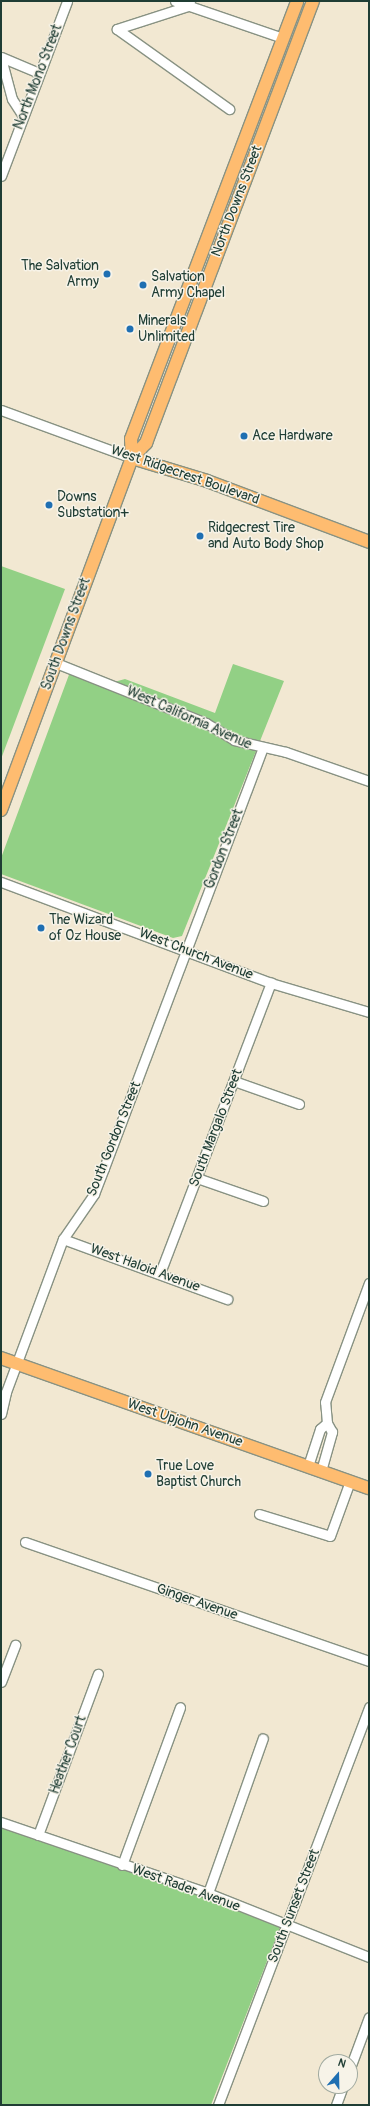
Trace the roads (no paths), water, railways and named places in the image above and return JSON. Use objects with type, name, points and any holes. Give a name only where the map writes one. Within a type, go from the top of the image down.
[{"type":"main road","name":"North Downs Street","points":[[132,458],[131,439],[297,1]]},
{"type":"main road","name":"North Downs Street","points":[[132,458],[146,443],[313,1]]},
{"type":"main road","name":"West Ridgecrest Boulevard","points":[[132,458],[207,481],[369,542]]},
{"type":"main road","name":"South Downs Street","points":[[1,810],[132,458]]},
{"type":"main road","name":"West Upjohn Avenue","points":[[1,1358],[369,1488]]},
{"type":"street","name":"North Mono Street","points":[[1,176],[67,1]]},
{"type":"street","points":[[175,1],[189,4],[283,38]]},
{"type":"street","points":[[189,4],[117,29],[229,109]]},
{"type":"street","points":[[1,57],[39,73]]},
{"type":"street","points":[[1,57],[12,99],[23,116]]},
{"type":"street","name":"West Ridgecrest Boulevard","points":[[1,410],[132,458]]},
{"type":"street","name":"West California Avenue","points":[[56,663],[206,723],[234,740],[263,748],[286,752],[369,781]]},
{"type":"street","name":"Gordon Street","points":[[186,950],[263,748]]},
{"type":"street","name":"West Church Avenue","points":[[1,882],[271,983],[369,1012]]},
{"type":"street","name":"South Gordon Street","points":[[1,1414],[16,1364],[63,1239],[94,1194],[186,950]]},
{"type":"street","name":"South Margalo Street","points":[[160,1273],[271,983]]},
{"type":"street","points":[[234,1081],[299,1104]]},
{"type":"street","points":[[197,1178],[263,1201]]},
{"type":"street","name":"West Haloid Avenue","points":[[63,1239],[227,1298]]},
{"type":"street","points":[[321,1471],[332,1432],[327,1423],[324,1402],[369,1283]]},
{"type":"street","points":[[308,1466],[320,1430],[327,1423]]},
{"type":"street","points":[[260,1514],[324,1538],[330,1536],[350,1481]]},
{"type":"street","name":"Ginger Avenue","points":[[25,1542],[369,1661]]},
{"type":"street","points":[[1,1682],[15,1645]]},
{"type":"street","name":"Heather Court","points":[[38,1835],[98,1674]]},
{"type":"street","points":[[122,1865],[180,1706]]},
{"type":"street","name":"South Sunset Street","points":[[218,2105],[369,1706]]},
{"type":"street","points":[[208,1893],[263,1738]]},
{"type":"street","name":"West Rader Avenue","points":[[1,1822],[122,1865],[208,1893],[287,1922],[369,1957]]},
{"type":"street","points":[[355,2054],[369,2017]]},
{"type":"street","points":[[336,2105],[340,2094]]},
{"type":"place","name":"The Salvation Army","points":[[107,274]]},
{"type":"place","name":"Salvation Army Chapel","points":[[143,285]]},
{"type":"place","name":"Minerals Unlimited","points":[[130,329]]},
{"type":"place","name":"Ace Hardware","points":[[244,436]]},
{"type":"place","name":"Downs Substation+","points":[[49,505]]},
{"type":"place","name":"Ridgecrest Tire and Auto Body Shop","points":[[200,536]]},
{"type":"place","name":"The Wizard of Oz House","points":[[41,928]]},
{"type":"place","name":"True Love Baptist Church","points":[[148,1474]]}]
